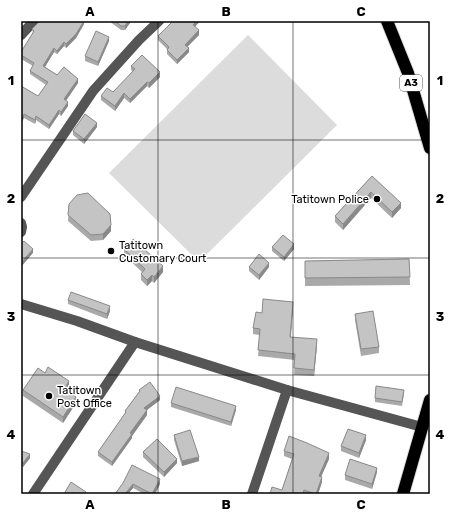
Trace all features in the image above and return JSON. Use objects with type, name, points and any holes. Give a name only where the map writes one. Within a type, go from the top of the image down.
[{"type":"highway","name":"A3","points":[[387,21],[408,73],[430,148]]},
{"type":"highway","points":[[403,494],[430,400]]},
{"type":"street","points":[[21,35],[34,21]]},
{"type":"street","points":[[21,197],[93,91],[139,40],[159,21]]},
{"type":"street","points":[[21,223],[21,232]]},
{"type":"street","points":[[21,304],[287,390],[422,427]]},
{"type":"street","points":[[33,494],[135,342]]},
{"type":"street","points":[[252,494],[287,390]]},
{"type":"shaded area","points":[[248,35],[337,125],[199,262],[109,173]]},
{"type":"building","points":[[40,21],[84,21],[76,34],[66,44],[64,42],[57,51],[54,48],[43,66],[57,75],[64,67],[78,79],[64,99],[68,102],[61,112],[59,110],[49,125],[36,116],[35,120],[24,114],[21,120],[21,86],[38,96],[48,82],[30,71],[34,63],[21,55],[21,52],[34,31],[32,29]]},
{"type":"building","points":[[115,21],[128,21],[125,26],[121,26]]},
{"type":"building","points":[[173,21],[196,21],[193,25],[199,30],[185,45],[189,48],[177,60],[167,50],[169,47],[158,36]]},
{"type":"building","points":[[96,31],[109,37],[98,62],[85,56]]},
{"type":"building","points":[[142,55],[160,72],[149,83],[147,82],[130,99],[124,93],[115,106],[101,96],[107,88],[113,92],[135,69],[131,66]]},
{"type":"building","points":[[85,114],[97,123],[84,139],[73,131]]},
{"type":"building","points":[[372,176],[401,203],[392,212],[371,192],[343,224],[335,216]]},
{"type":"building","points":[[88,193],[110,214],[111,225],[103,234],[91,235],[68,215],[69,204],[77,195]]},
{"type":"building","points":[[283,235],[294,244],[284,257],[272,247]]},
{"type":"building","points":[[133,239],[163,266],[154,277],[152,275],[147,280],[141,274],[145,269],[124,249]]},
{"type":"building","points":[[24,241],[33,249],[21,263],[21,244]]},
{"type":"building","points":[[259,254],[269,263],[259,275],[249,267]]},
{"type":"building","points":[[409,259],[410,277],[305,278],[305,261]]},
{"type":"building","points":[[71,292],[110,306],[107,314],[68,300]]},
{"type":"building","points":[[263,299],[293,302],[290,337],[317,339],[314,370],[294,368],[295,354],[258,350],[260,329],[253,328],[256,312],[262,313]]},
{"type":"building","points":[[373,311],[379,347],[361,349],[355,314]]},
{"type":"building","points":[[48,367],[69,381],[64,389],[76,397],[63,417],[23,390],[38,368],[45,373]]},
{"type":"building","points":[[150,382],[160,396],[144,408],[147,410],[130,433],[132,434],[112,462],[98,452],[140,391],[139,390]]},
{"type":"building","points":[[376,386],[404,390],[402,402],[375,398]]},
{"type":"building","points":[[176,387],[236,406],[231,422],[171,403]]},
{"type":"building","points":[[348,429],[366,435],[359,453],[341,446]]},
{"type":"building","points":[[190,430],[199,457],[182,461],[174,435]]},
{"type":"building","points":[[289,436],[329,453],[319,476],[322,477],[316,494],[304,490],[303,494],[270,494],[272,487],[282,490],[294,454],[284,451]]},
{"type":"building","points":[[157,439],[177,459],[164,472],[143,452]]},
{"type":"building","points":[[21,451],[30,454],[23,463],[21,462]]},
{"type":"building","points":[[350,459],[377,468],[372,484],[345,475]]},
{"type":"building","points":[[132,465],[160,479],[152,494],[133,484],[125,494],[115,494],[123,483]]},
{"type":"building","points":[[71,482],[86,492],[85,494],[67,494],[65,492]]},
{"type":"place","name":"Tatitown Police","points":[[377,199]]},
{"type":"place","name":"Tatitown Customary Court","points":[[111,251]]},
{"type":"place","name":"Tatitown Post Office","points":[[49,396]]}]
